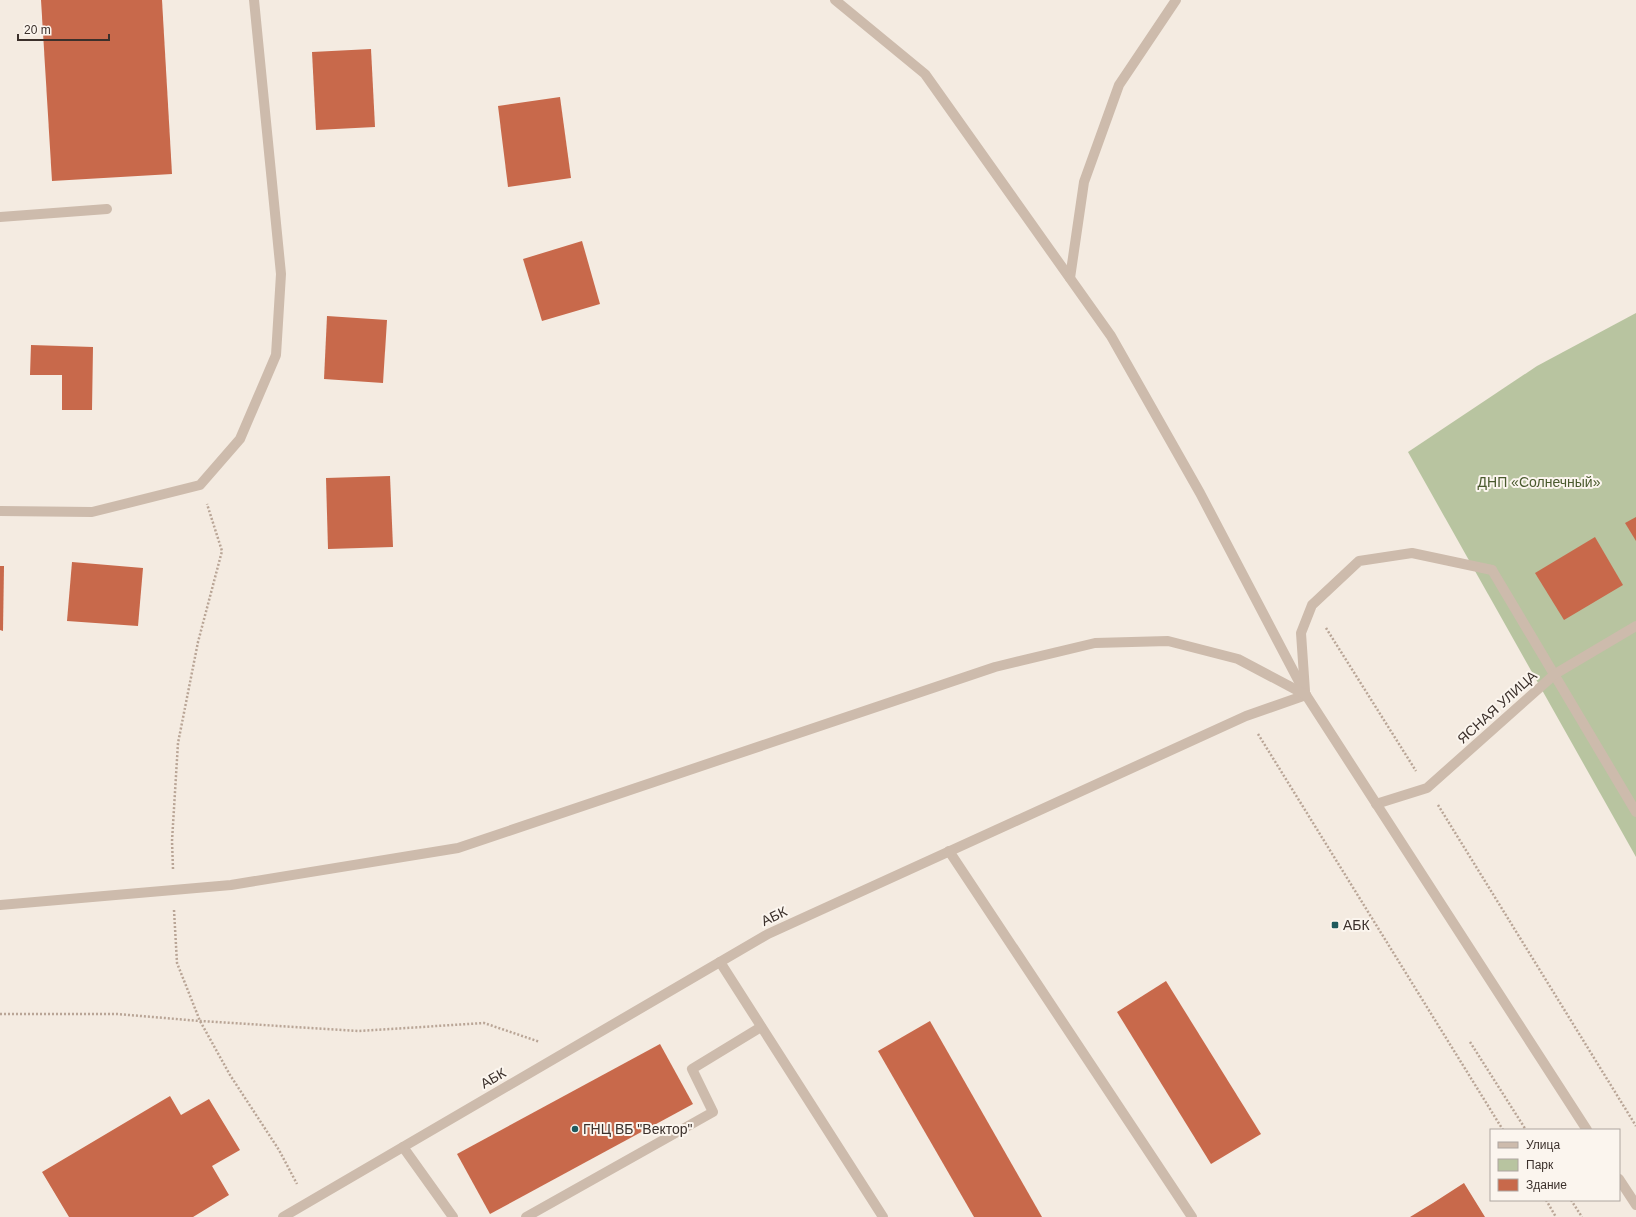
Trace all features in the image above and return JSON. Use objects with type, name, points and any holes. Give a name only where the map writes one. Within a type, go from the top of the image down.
[{"type":"street","points":[[0,511],[92,512],[200,485],[240,439],[276,356],[281,274],[254,0]]},
{"type":"street","points":[[835,0],[925,74],[1115,343],[1200,493],[1306,695],[1587,1129]]},
{"type":"street","points":[[1070,278],[1084,182],[1119,85],[1176,0]]},
{"type":"street","points":[[0,217],[107,209]]},
{"type":"street","points":[[1306,695],[1301,633],[1312,605],[1359,561],[1412,552],[1492,570],[1636,812]]},
{"type":"street","name":"ЯСНАЯ УЛИЦА","points":[[1376,804],[1427,788],[1555,674],[1636,626]]},
{"type":"street","points":[[0,905],[231,885],[458,848],[995,667],[1096,643],[1168,640],[1238,659],[1306,695]]},
{"type":"street","name":"АБК","points":[[283,1217],[768,934],[1246,716],[1306,695]]},
{"type":"street","points":[[949,851],[1192,1217]]},
{"type":"street","points":[[720,962],[882,1217]]},
{"type":"street","points":[[526,1217],[713,1112],[692,1069],[761,1027]]},
{"type":"street","points":[[403,1147],[453,1217]]},
{"type":"street","points":[[1620,1181],[1636,1205]]},
{"type":"path","points":[[200,485],[222,551],[198,642],[178,743],[172,841],[177,963],[200,1021],[230,1075],[279,1150],[307,1203]]},
{"type":"path","points":[[1312,605],[1636,1126]]},
{"type":"path","points":[[1246,716],[1502,1129]]},
{"type":"path","points":[[0,1014],[117,1014],[359,1031],[484,1023],[567,1051]]},
{"type":"path","points":[[1470,1042],[1525,1129]]},
{"type":"path","points":[[1547,1201],[1556,1217]]},
{"type":"path","points":[[1572,1201],[1582,1217]]},
{"type":"green space","name":"ДНП «Солнечный»","points":[[1636,313],[1636,857],[1408,452],[1537,366]]},
{"type":"building","points":[[41,0],[162,0],[172,174],[52,181]]},
{"type":"building","points":[[371,49],[375,127],[316,130],[312,52]]},
{"type":"building","points":[[560,97],[571,178],[508,187],[498,106]]},
{"type":"building","points":[[582,241],[600,304],[542,321],[523,259]]},
{"type":"building","points":[[327,316],[387,320],[383,383],[324,379]]},
{"type":"building","points":[[31,345],[93,347],[92,410],[62,410],[62,375],[30,375]]},
{"type":"building","points":[[390,476],[393,547],[328,549],[326,478]]},
{"type":"building","points":[[1636,517],[1636,541],[1625,523]]},
{"type":"building","points":[[1595,537],[1623,585],[1564,620],[1535,573]]},
{"type":"building","points":[[72,562],[143,568],[138,626],[67,621]]},
{"type":"building","points":[[0,566],[4,566],[3,631],[0,630]]},
{"type":"building","points":[[1166,981],[1261,1134],[1211,1164],[1117,1012]]},
{"type":"building","points":[[930,1021],[1042,1217],[974,1217],[878,1051]]},
{"type":"building","name":"ГНЦ ВБ \"Вектор\"","points":[[660,1044],[693,1104],[490,1214],[457,1154]]},
{"type":"building","points":[[170,1096],[181,1115],[209,1099],[240,1150],[212,1166],[229,1195],[193,1217],[69,1217],[42,1172]]},
{"type":"building","points":[[1464,1183],[1485,1217],[1410,1217],[1433,1203]]},
{"type":"place","name":"АБК","points":[[1335,925]]},
{"type":"place","name":"ГНЦ ВБ \"Вектор\"","points":[[575,1129]]}]
